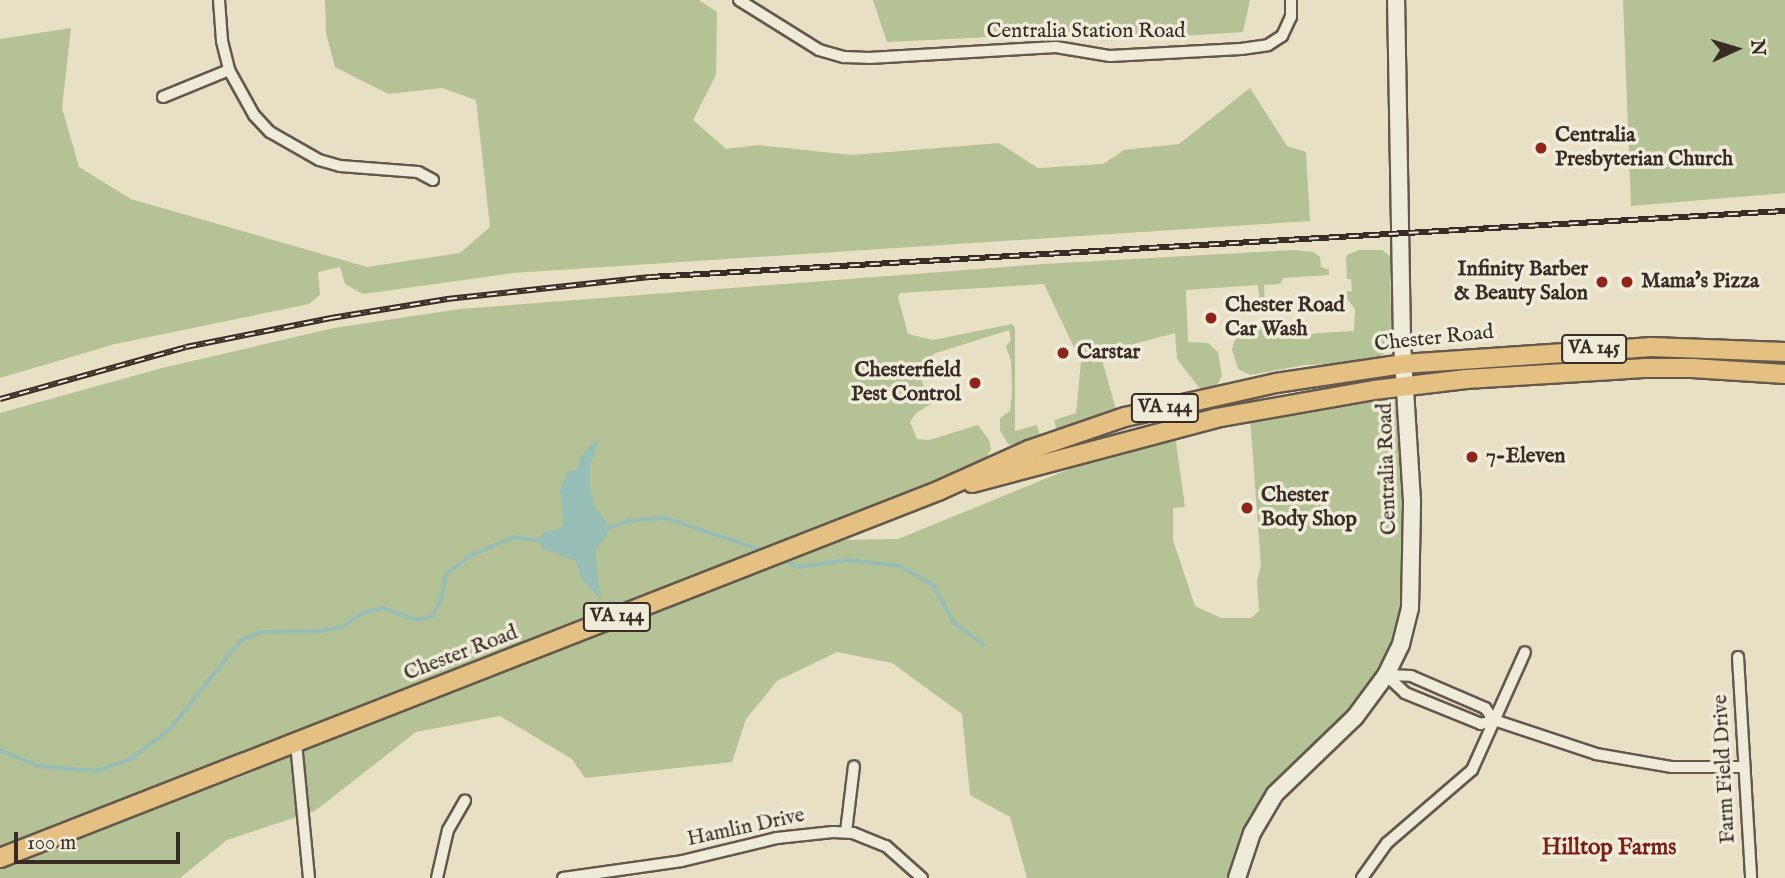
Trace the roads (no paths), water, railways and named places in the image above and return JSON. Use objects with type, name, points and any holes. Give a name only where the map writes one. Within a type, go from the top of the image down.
[{"type":"main road","name":"Chester Road","points":[[0,858],[938,491],[1029,450],[1125,418],[1276,383],[1403,364],[1651,347],[1785,352]]},
{"type":"main road","name":"Chester Road","points":[[938,491],[1216,418],[1282,404],[1405,386],[1644,368],[1785,374]]},
{"type":"street","points":[[219,0],[222,41],[229,70],[254,115],[270,132],[291,146],[340,166],[399,169],[418,172],[433,180]]},
{"type":"street","name":"Centralia Station Road","points":[[740,0],[819,50],[844,57],[869,58],[1056,47],[1110,56],[1241,49],[1268,45],[1282,36],[1291,17],[1291,0]]},
{"type":"street","name":"Centralia Road","points":[[1237,878],[1252,833],[1275,794],[1355,717],[1386,675],[1406,626],[1412,585],[1410,452],[1403,364],[1396,0]]},
{"type":"street","points":[[163,97],[229,70]]},
{"type":"street","points":[[1362,878],[1387,842],[1472,770],[1525,652]]},
{"type":"street","name":"Farm Field Drive","points":[[1738,657],[1751,878]]},
{"type":"street","points":[[1386,675],[1405,693],[1481,724],[1494,720]]},
{"type":"street","points":[[1386,675],[1411,676],[1485,708],[1494,720],[1596,754],[1692,768],[1744,767]]},
{"type":"street","points":[[296,743],[309,878]]},
{"type":"street","points":[[846,832],[854,766]]},
{"type":"street","points":[[436,878],[449,830],[465,801]]},
{"type":"street","name":"Hamlin Drive","points":[[564,878],[682,861],[777,838],[846,832],[886,846],[922,878]]},
{"type":"water","points":[[599,440],[590,465],[590,489],[595,507],[607,523],[607,535],[595,551],[601,600],[581,578],[576,561],[542,548],[538,541],[542,533],[561,528],[564,522],[560,490],[567,473],[578,468],[580,458],[591,444]]},
{"type":"waterway","points":[[607,529],[627,521],[665,518],[762,550]]},
{"type":"waterway","points":[[0,750],[38,766],[96,771],[131,759],[170,729],[241,640],[261,632],[321,631],[342,627],[363,613],[383,608],[416,620],[432,616],[441,600],[446,574],[471,555],[514,537],[538,541]]},
{"type":"waterway","points":[[785,561],[798,567],[849,560],[900,566],[934,586],[954,622],[983,645]]},
{"type":"railway","points":[[0,399],[186,347],[331,318],[447,299],[650,277],[1785,211]]},
{"type":"place","name":"Centralia Presbyterian Church","points":[[1541,148]]},
{"type":"place","name":"Infinity Barber & Beauty Salon","points":[[1602,282]]},
{"type":"place","name":"Mama's Pizza","points":[[1627,282]]},
{"type":"place","name":"Chester Road Car Wash","points":[[1211,318]]},
{"type":"place","name":"Carstar","points":[[1063,353]]},
{"type":"place","name":"Chesterfield Pest Control","points":[[975,383]]},
{"type":"place","name":"7-Eleven","points":[[1472,457]]},
{"type":"place","name":"Chester Body Shop","points":[[1247,508]]},
{"type":"district","name":"Hilltop Farms","points":[[1609,848]]}]
